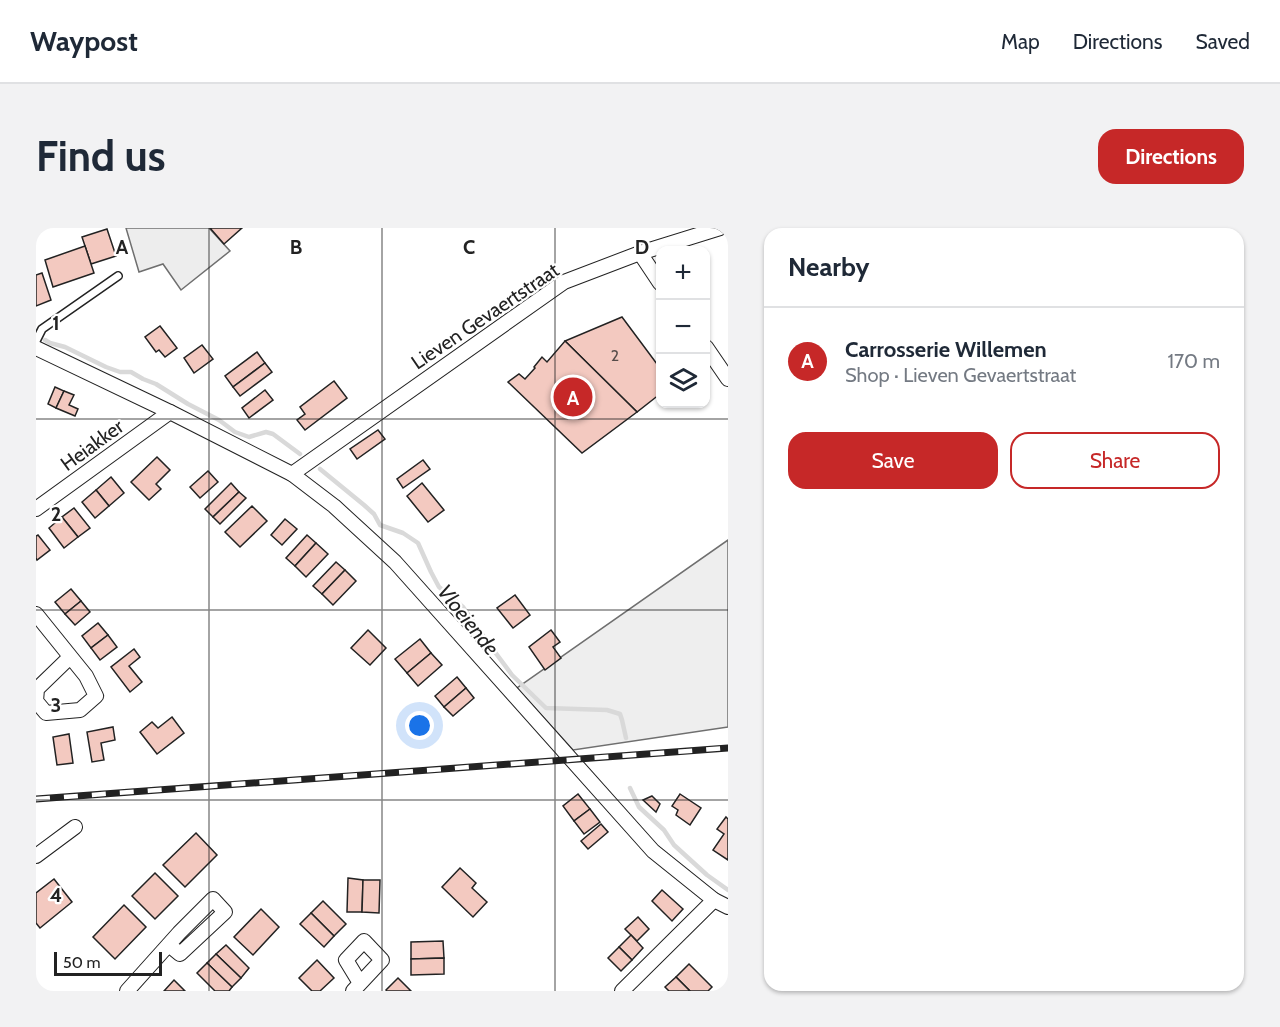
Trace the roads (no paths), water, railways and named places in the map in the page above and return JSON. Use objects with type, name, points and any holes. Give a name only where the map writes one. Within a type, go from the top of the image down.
[{"type":"street","name":"Lieven Gevaertstraat","points":[[292,474],[564,282],[640,253],[720,228]]},
{"type":"street","points":[[640,253],[656,276]]},
{"type":"street","points":[[36,348],[292,474],[334,506],[395,562],[653,851],[714,900],[728,907]]},
{"type":"street","points":[[710,354],[728,379]]},
{"type":"street","name":"Heiakker","points":[[36,509],[170,412]]},
{"type":"street","points":[[36,614],[87,676],[96,696],[80,710],[46,713],[36,701],[37,689],[70,657]]},
{"type":"street","points":[[36,856],[75,826]]},
{"type":"street","points":[[622,991],[714,900]]},
{"type":"street","points":[[127,991],[169,945]]},
{"type":"lane","points":[[36,341],[42,329],[118,276]]},
{"type":"waterway","name":"Vloeiende","points":[[45,340],[106,367],[120,372],[131,372],[156,384],[219,420],[235,432],[249,437],[266,432],[273,434],[300,454]]},
{"type":"waterway","name":"Vloeiende","points":[[320,469],[374,514],[380,525],[403,533],[418,543],[439,587],[463,607],[512,675],[546,708],[607,710],[620,714],[626,738]]},
{"type":"waterway","name":"Vloeiende","points":[[630,788],[639,807],[664,830],[674,845],[707,875],[728,890]]},
{"type":"railway","points":[[36,799],[728,748]]},
{"type":"place","name":"Carrosserie Willemen","points":[[573,397]]}]
